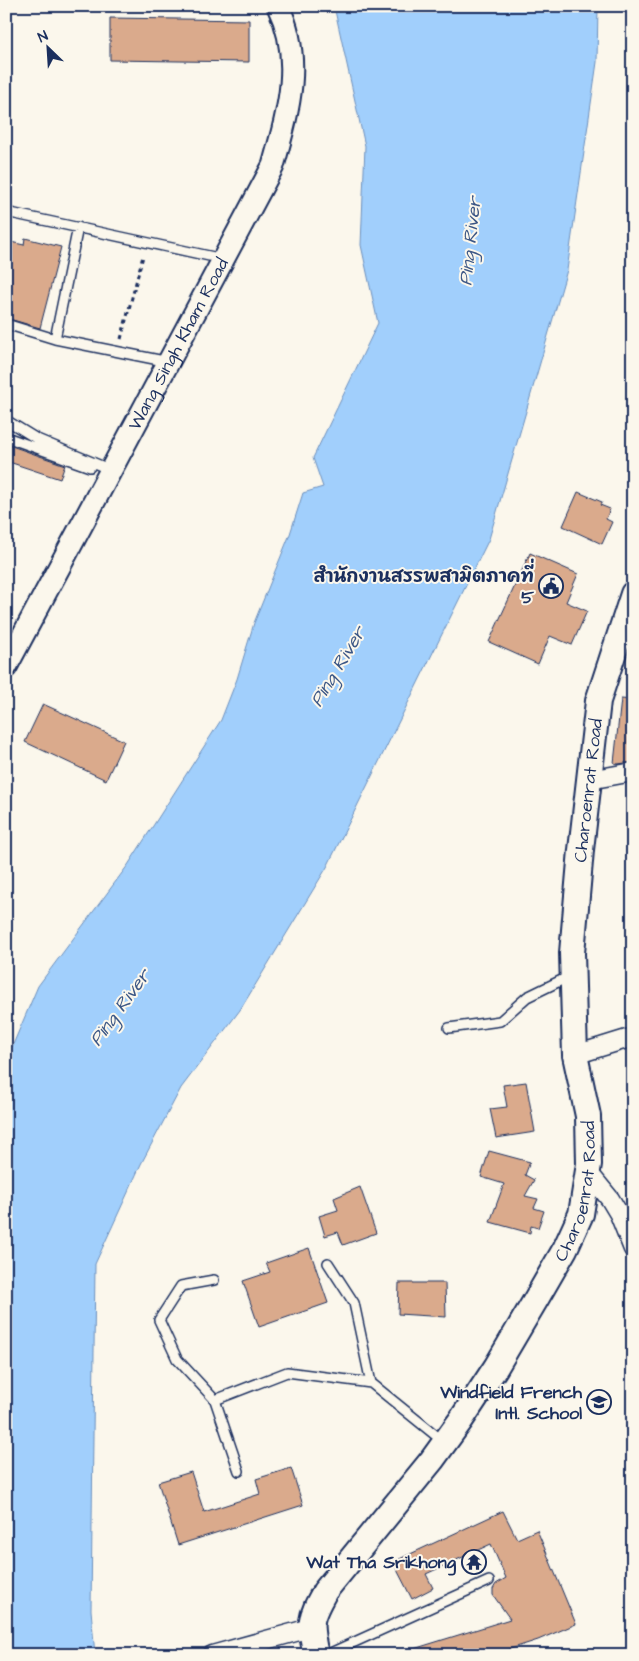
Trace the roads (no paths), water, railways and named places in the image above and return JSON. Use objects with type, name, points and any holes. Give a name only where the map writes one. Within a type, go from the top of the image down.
[{"type":"main road","name":"Charoenrat Road","points":[[316,1655],[310,1628],[314,1609],[325,1591],[432,1460],[496,1367],[565,1249],[581,1214],[588,1172],[588,1116],[575,1055],[573,934],[598,701],[633,594]]},
{"type":"street","name":"Wang Singh Kham Road","points":[[6,667],[273,166],[288,108],[292,83],[292,52],[286,23],[278,6]]},
{"type":"street","points":[[589,780],[633,772]]},
{"type":"street","points":[[575,1055],[633,1037]]},
{"type":"street","points":[[588,1172],[610,1198],[619,1214],[633,1249]]},
{"type":"street","points":[[212,1655],[310,1628]]},
{"type":"lane","points":[[6,212],[223,259]]},
{"type":"lane","points":[[55,339],[78,227]]},
{"type":"lane","points":[[6,324],[55,339],[168,362]]},
{"type":"lane","points":[[6,420],[37,439],[110,472]]},
{"type":"lane","points":[[6,437],[110,472]]},
{"type":"lane","points":[[448,1028],[500,1021],[527,997],[573,974]]},
{"type":"lane","points":[[328,1262],[354,1303],[371,1383]]},
{"type":"lane","points":[[214,1280],[180,1286],[159,1320],[177,1360],[216,1400],[239,1471]]},
{"type":"lane","points":[[216,1400],[287,1372],[371,1383],[444,1443]]},
{"type":"lane","points":[[326,1655],[489,1581]]},
{"type":"water","name":"Ping River","points":[[334,6],[598,6],[597,62],[567,270],[489,539],[327,867],[240,1010],[181,1088],[141,1164],[95,1264],[91,1610],[95,1655],[6,1655],[6,1061],[38,986],[128,865],[221,720],[237,679],[254,623],[290,534],[303,493],[323,487],[313,458],[378,323],[361,245],[365,146]]},
{"type":"place","name":"สำนักงานสรรพสามิตภาคที่ 5","points":[[551,586]]},
{"type":"place","name":"Windfield French Intl. School","points":[[599,1402]]},
{"type":"place","name":"Wat Tha Srikhong","points":[[474,1562]]}]
